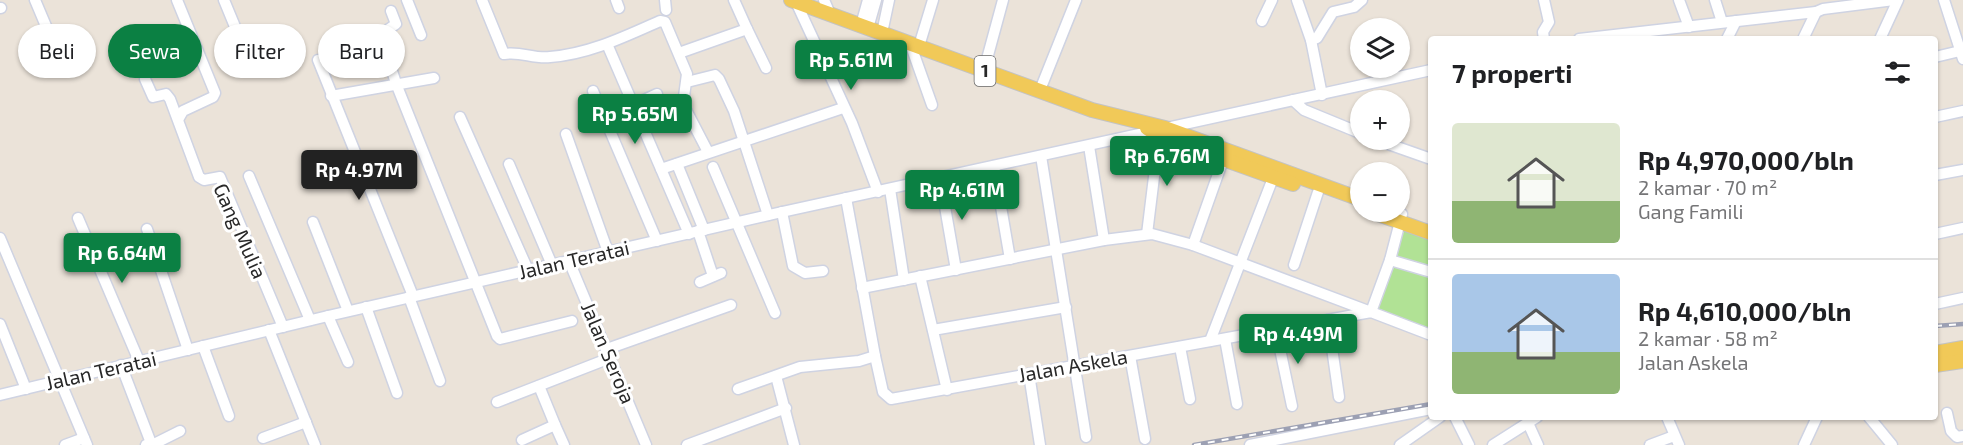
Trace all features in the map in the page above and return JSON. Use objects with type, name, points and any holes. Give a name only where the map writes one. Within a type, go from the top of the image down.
[{"type":"main road","name":"1","points":[[794,1],[1040,90],[1350,196]]},
{"type":"main road","name":"1","points":[[1152,129],[1273,178],[1350,203]]},
{"type":"main road","points":[[1410,219],[1428,224]]},
{"type":"main road","points":[[1410,222],[1428,231]]},
{"type":"main road","points":[[1938,352],[1963,348]]},
{"type":"main road","points":[[1938,365],[1963,361]]},
{"type":"street","points":[[35,0],[45,24]]},
{"type":"street","points":[[177,0],[215,93],[213,97],[183,111],[179,118]]},
{"type":"street","points":[[224,0],[234,24]]},
{"type":"street","points":[[407,0],[421,34]]},
{"type":"street","points":[[482,0],[504,54],[520,51],[547,58],[578,54],[664,21],[679,52],[687,82],[683,104],[708,152]]},
{"type":"street","points":[[734,0],[766,68]]},
{"type":"street","points":[[824,0],[830,14]]},
{"type":"street","points":[[864,27],[868,0]]},
{"type":"street","points":[[864,27],[876,0]]},
{"type":"street","points":[[882,33],[889,0]]},
{"type":"street","points":[[932,105],[915,45],[933,0]]},
{"type":"street","points":[[984,70],[1003,0]]},
{"type":"street","points":[[1040,90],[1076,0]]},
{"type":"street","points":[[1262,21],[1272,0]]},
{"type":"street","points":[[1297,0],[1311,40],[1322,95]]},
{"type":"street","points":[[1311,40],[1317,38],[1333,12],[1354,7],[1362,0]]},
{"type":"street","points":[[1544,0],[1549,22],[1543,32],[1544,36]]},
{"type":"street","points":[[1679,0],[1689,27]]},
{"type":"street","points":[[1714,0],[1722,22]]},
{"type":"street","points":[[1606,36],[1736,21],[1819,7],[1896,0],[1881,36]]},
{"type":"street","points":[[1938,57],[1962,55],[1944,0]]},
{"type":"street","points":[[794,1],[852,123],[878,192]]},
{"type":"street","points":[[1804,36],[1819,7]]},
{"type":"street","points":[[391,11],[396,24],[380,35],[397,86],[500,339],[572,321]]},
{"type":"street","points":[[1728,36],[1736,21]]},
{"type":"street","points":[[679,52],[747,29]]},
{"type":"street","points":[[607,44],[661,169],[697,232],[717,274],[700,282]]},
{"type":"street","name":"Jalan Teratai","points":[[0,395],[411,296],[768,215],[1089,146],[1152,129],[1322,95],[1428,71]]},
{"type":"street","points":[[687,82],[714,75],[719,79],[744,142],[768,215]]},
{"type":"street","points":[[324,78],[411,296],[441,381]]},
{"type":"street","points":[[331,96],[434,78]]},
{"type":"street","points":[[145,79],[153,97],[166,94],[179,118]]},
{"type":"street","points":[[593,92],[657,241]]},
{"type":"street","points":[[633,105],[657,94]]},
{"type":"street","points":[[1293,100],[1304,110],[1350,129]]},
{"type":"street","points":[[661,169],[843,108]]},
{"type":"street","points":[[1938,116],[1963,111]]},
{"type":"street","points":[[460,117],[528,270]]},
{"type":"street","name":"Gang Mulia","points":[[179,118],[199,177],[204,180],[220,177],[283,327]]},
{"type":"street","points":[[1147,234],[1152,129]]},
{"type":"street","points":[[566,134],[608,252]]},
{"type":"street","points":[[1089,146],[1104,240]]},
{"type":"street","points":[[1410,150],[1428,155]]},
{"type":"street","points":[[1041,156],[1086,437]]},
{"type":"street","points":[[1193,245],[1223,159]]},
{"type":"street","points":[[509,164],[552,265]]},
{"type":"street","points":[[677,164],[697,232]]},
{"type":"street","points":[[994,166],[1010,259]]},
{"type":"street","points":[[713,167],[775,313]]},
{"type":"street","points":[[1938,174],[1963,170]]},
{"type":"street","points":[[249,176],[310,320]]},
{"type":"street","points":[[940,178],[956,270]]},
{"type":"street","points":[[1210,341],[1273,178]]},
{"type":"street","points":[[890,189],[904,279]]},
{"type":"street","points":[[1294,265],[1318,192]]},
{"type":"street","name":"Jalan Askela","points":[[846,198],[875,356],[883,392],[888,398],[947,390],[1371,312]]},
{"type":"street","points":[[782,212],[793,266],[806,273],[823,272]]},
{"type":"street","points":[[78,218],[139,361]]},
{"type":"street","points":[[313,222],[348,311]]},
{"type":"street","points":[[1371,312],[1390,260],[1398,222]]},
{"type":"street","points":[[1938,233],[1963,228]]},
{"type":"street","points":[[147,229],[188,350]]},
{"type":"street","points":[[862,288],[1104,240],[1147,234],[1193,245],[1428,334]]},
{"type":"street","points":[[0,238],[86,441],[65,445]]},
{"type":"street","points":[[1390,260],[1428,271]]},
{"type":"street","name":"Jalan Seroja","points":[[569,261],[646,445]]},
{"type":"street","points":[[920,276],[947,390]]},
{"type":"street","points":[[1938,303],[1963,298]]},
{"type":"street","points":[[497,402],[539,387],[608,354],[731,305]]},
{"type":"street","points":[[366,307],[397,393]]},
{"type":"street","points":[[933,330],[1066,307]]},
{"type":"street","points":[[328,316],[348,362]]},
{"type":"street","points":[[1328,320],[1340,397]]},
{"type":"street","points":[[0,324],[26,388]]},
{"type":"street","points":[[269,330],[315,445]]},
{"type":"street","points":[[1276,330],[1292,406]]},
{"type":"street","points":[[1225,339],[1237,404]]},
{"type":"street","points":[[203,346],[229,416]]},
{"type":"street","points":[[1180,347],[1190,399]]},
{"type":"street","points":[[738,389],[800,368],[859,361],[875,356]]},
{"type":"street","points":[[1130,356],[1144,439]]},
{"type":"street","points":[[121,365],[150,444],[180,431]]},
{"type":"street","points":[[1029,374],[1040,445]]},
{"type":"street","points":[[776,376],[794,445]]},
{"type":"street","points":[[539,387],[564,445]]},
{"type":"street","points":[[687,445],[786,408]]},
{"type":"street","points":[[1250,445],[1292,441],[1428,410]]},
{"type":"street","points":[[1947,412],[1951,431],[1957,437],[1963,436]]},
{"type":"street","points":[[1400,445],[1436,420]]},
{"type":"street","points":[[1456,420],[1469,445]]},
{"type":"street","points":[[1493,445],[1532,420],[1538,445]]},
{"type":"street","points":[[1650,445],[1677,440],[1667,420]]},
{"type":"street","points":[[1804,445],[1816,420]]},
{"type":"street","points":[[1871,420],[1892,445]]},
{"type":"street","points":[[263,438],[306,422]]},
{"type":"street","points":[[522,440],[555,425]]},
{"type":"green space","points":[[1401,226],[1428,237],[1428,328],[1377,308]]},
{"type":"railway","points":[[1938,326],[1963,324]]},
{"type":"railway","points":[[1194,445],[1428,405]]}]
